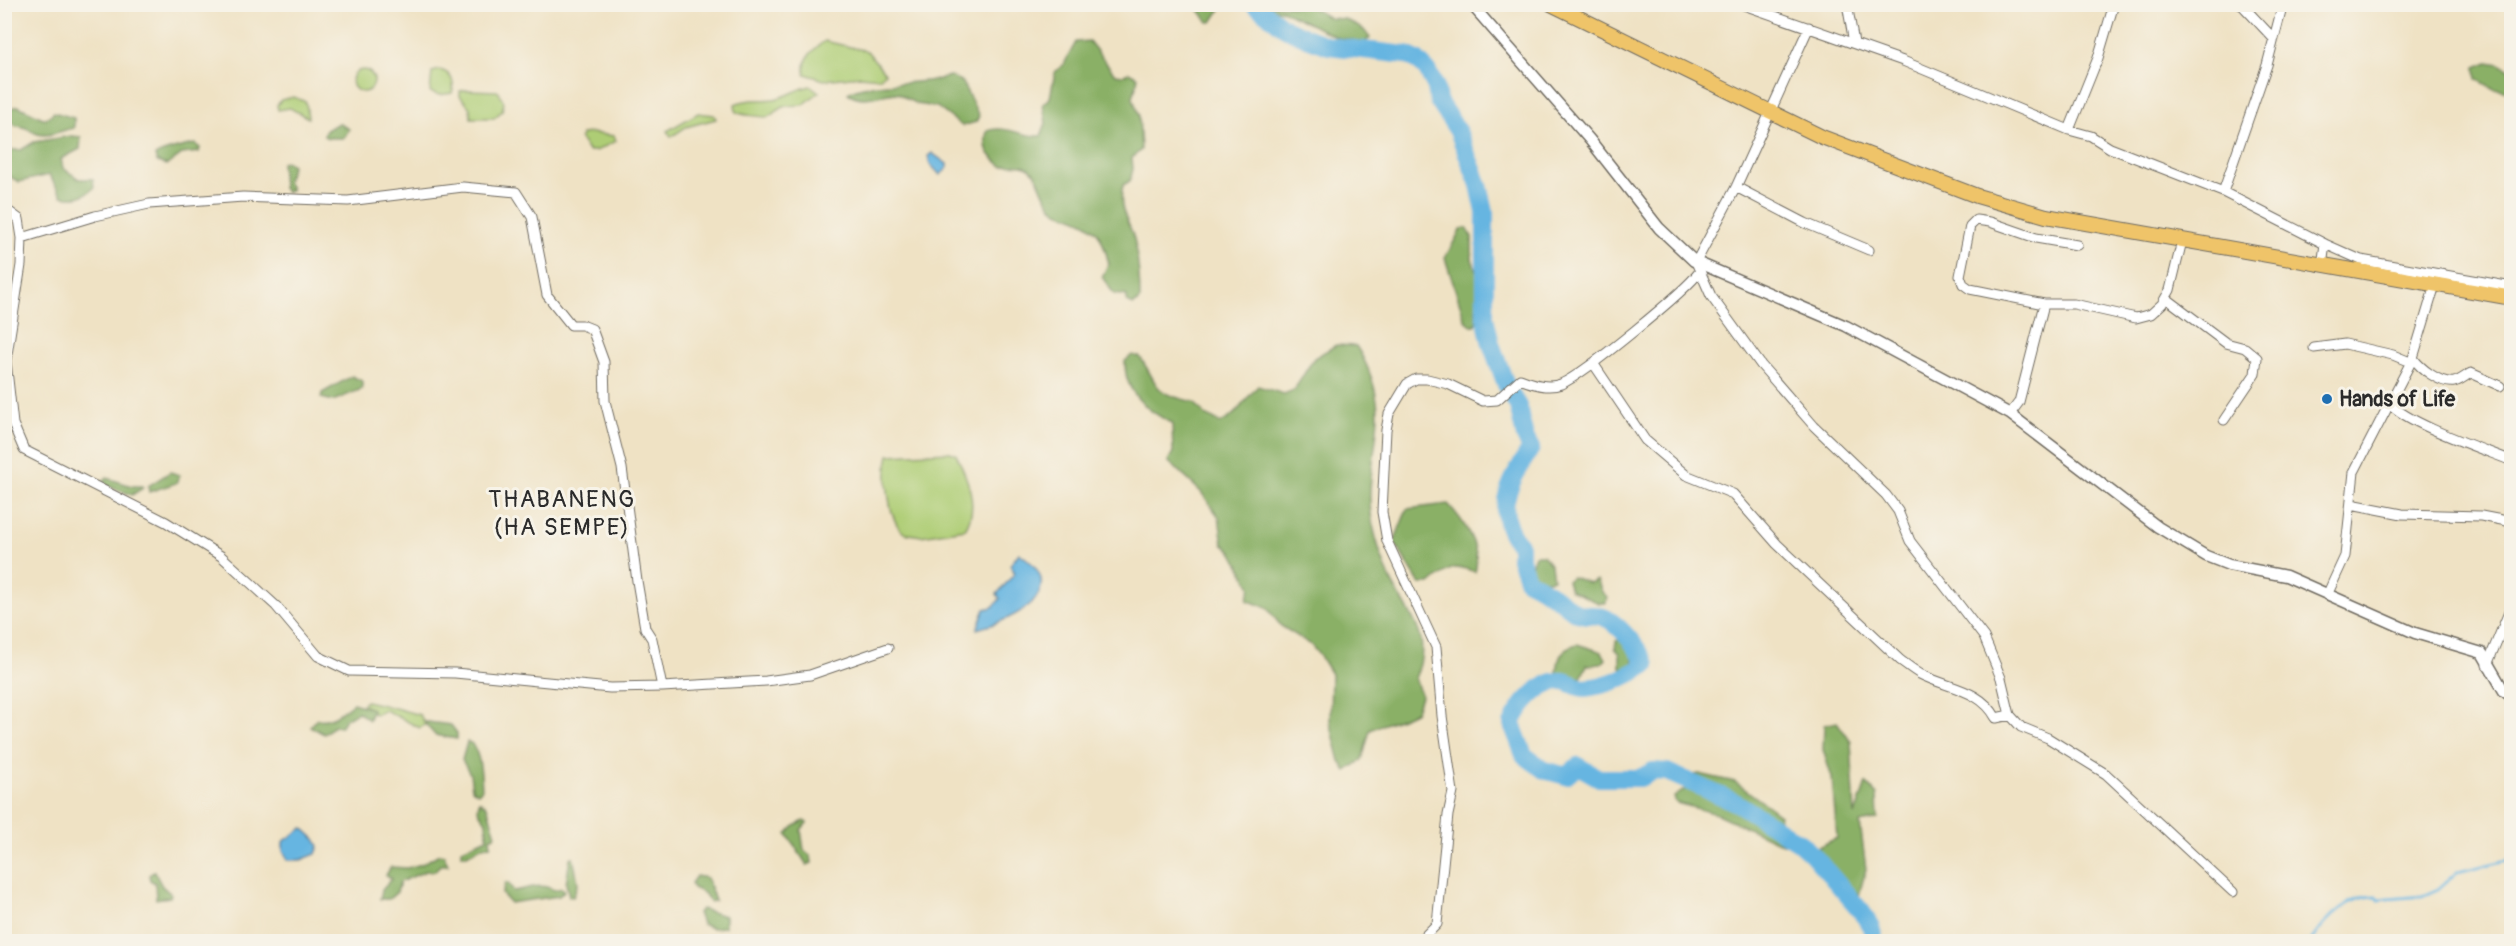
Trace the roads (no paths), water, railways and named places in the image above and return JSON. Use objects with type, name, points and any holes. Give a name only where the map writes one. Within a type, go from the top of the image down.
[{"type":"main road","points":[[1551,4],[1822,137],[1977,196],[2046,216],[2511,298]]},
{"type":"street","points":[[1470,4],[1583,132],[1659,228],[1698,267],[1711,296],[1761,365],[1814,426],[1886,495],[1898,511],[1910,541],[1984,637],[2001,678],[2010,716],[2021,727],[2048,738],[2106,774],[2233,892]]},
{"type":"street","points":[[1742,4],[1854,43],[2069,130],[2091,136],[2110,148],[2223,192],[2361,260],[2511,287]]},
{"type":"street","points":[[1847,4],[1854,43]]},
{"type":"street","points":[[2069,130],[2094,68],[2114,4]]},
{"type":"street","points":[[2241,4],[2274,39]]},
{"type":"street","points":[[2223,192],[2274,39],[2283,4]]},
{"type":"street","points":[[1419,942],[1437,924],[1448,816],[1453,792],[1442,716],[1437,647],[1424,615],[1395,561],[1387,541],[1382,512],[1386,430],[1389,414],[1407,384],[1416,379],[1448,384],[1483,401],[1497,400],[1521,379],[1536,385],[1560,384],[1593,363],[1698,267],[1809,27]]},
{"type":"street","points":[[22,238],[95,216],[149,204],[243,197],[348,201],[463,187],[516,192],[532,217],[547,295],[571,325],[582,325],[592,329],[603,362],[605,401],[622,468],[645,628],[652,639],[662,687]]},
{"type":"street","points":[[1736,187],[1805,224],[1869,250]]},
{"type":"street","points":[[4,208],[19,219],[22,238],[21,265],[6,361],[13,424],[24,450],[166,522],[221,556],[276,606],[318,656],[349,671],[455,673],[610,688],[766,681],[810,675],[888,648]]},
{"type":"street","points":[[2077,245],[2036,238],[1981,219],[1970,226],[1960,276],[1963,284],[1970,289],[2044,304],[2074,304],[2136,318],[2151,314],[2166,298],[2182,241]]},
{"type":"street","points":[[2322,266],[2325,244]]},
{"type":"street","points":[[1698,267],[1828,318],[2010,414],[2158,527],[2206,556],[2229,565],[2286,576],[2415,633],[2482,653],[2504,691],[2511,697]]},
{"type":"street","points":[[2328,593],[2345,556],[2354,472],[2412,360],[2435,285]]},
{"type":"street","points":[[2166,298],[2226,343],[2245,348],[2257,358],[2255,374],[2223,420]]},
{"type":"street","points":[[2010,414],[2019,402],[2044,304]]},
{"type":"street","points":[[2314,348],[2345,344],[2412,360],[2444,380],[2458,381],[2471,373],[2500,386]]},
{"type":"street","points":[[1593,363],[1645,440],[1686,475],[1733,494],[1777,544],[1900,660],[1921,674],[1952,684],[1989,704],[1996,718],[2010,716]]},
{"type":"street","points":[[2391,404],[2396,411],[2511,461]]},
{"type":"street","points":[[2351,504],[2402,514],[2481,516],[2511,522]]},
{"type":"street","points":[[2487,665],[2511,605]]},
{"type":"water","points":[[932,153],[947,164],[947,169],[940,175],[930,164],[928,156]]},
{"type":"water","points":[[1019,553],[1035,567],[1041,579],[1040,591],[1033,602],[1021,611],[1007,619],[977,629],[985,609],[993,607],[1000,599],[997,594],[1015,573],[1010,565]]},
{"type":"water","points":[[303,828],[319,846],[316,854],[301,860],[288,860],[283,851],[283,842]]},
{"type":"waterway","points":[[1254,4],[1285,28],[1329,46],[1406,55],[1417,60],[1427,70],[1436,87],[1438,101],[1458,131],[1479,185],[1485,212],[1485,317],[1491,344],[1508,390],[1518,406],[1525,437],[1531,448],[1516,473],[1505,508],[1511,533],[1520,546],[1520,559],[1528,581],[1547,591],[1575,612],[1600,616],[1609,620],[1628,638],[1646,665],[1624,677],[1601,685],[1582,688],[1563,681],[1547,684],[1539,689],[1525,702],[1512,724],[1524,755],[1544,770],[1566,776],[1578,766],[1599,778],[1640,778],[1653,771],[1667,772],[1737,803],[1800,843],[1812,854],[1862,912],[1871,927],[1875,942]]},
{"type":"waterway","points":[[2310,942],[2323,925],[2346,904],[2365,897],[2376,896],[2378,900],[2422,896],[2438,889],[2457,872],[2512,859]]},
{"type":"place","name":"Hands of Life","points":[[2327,399]]},
{"type":"district","name":"THABANENG (HA SEMPE)","points":[[562,513]]}]
